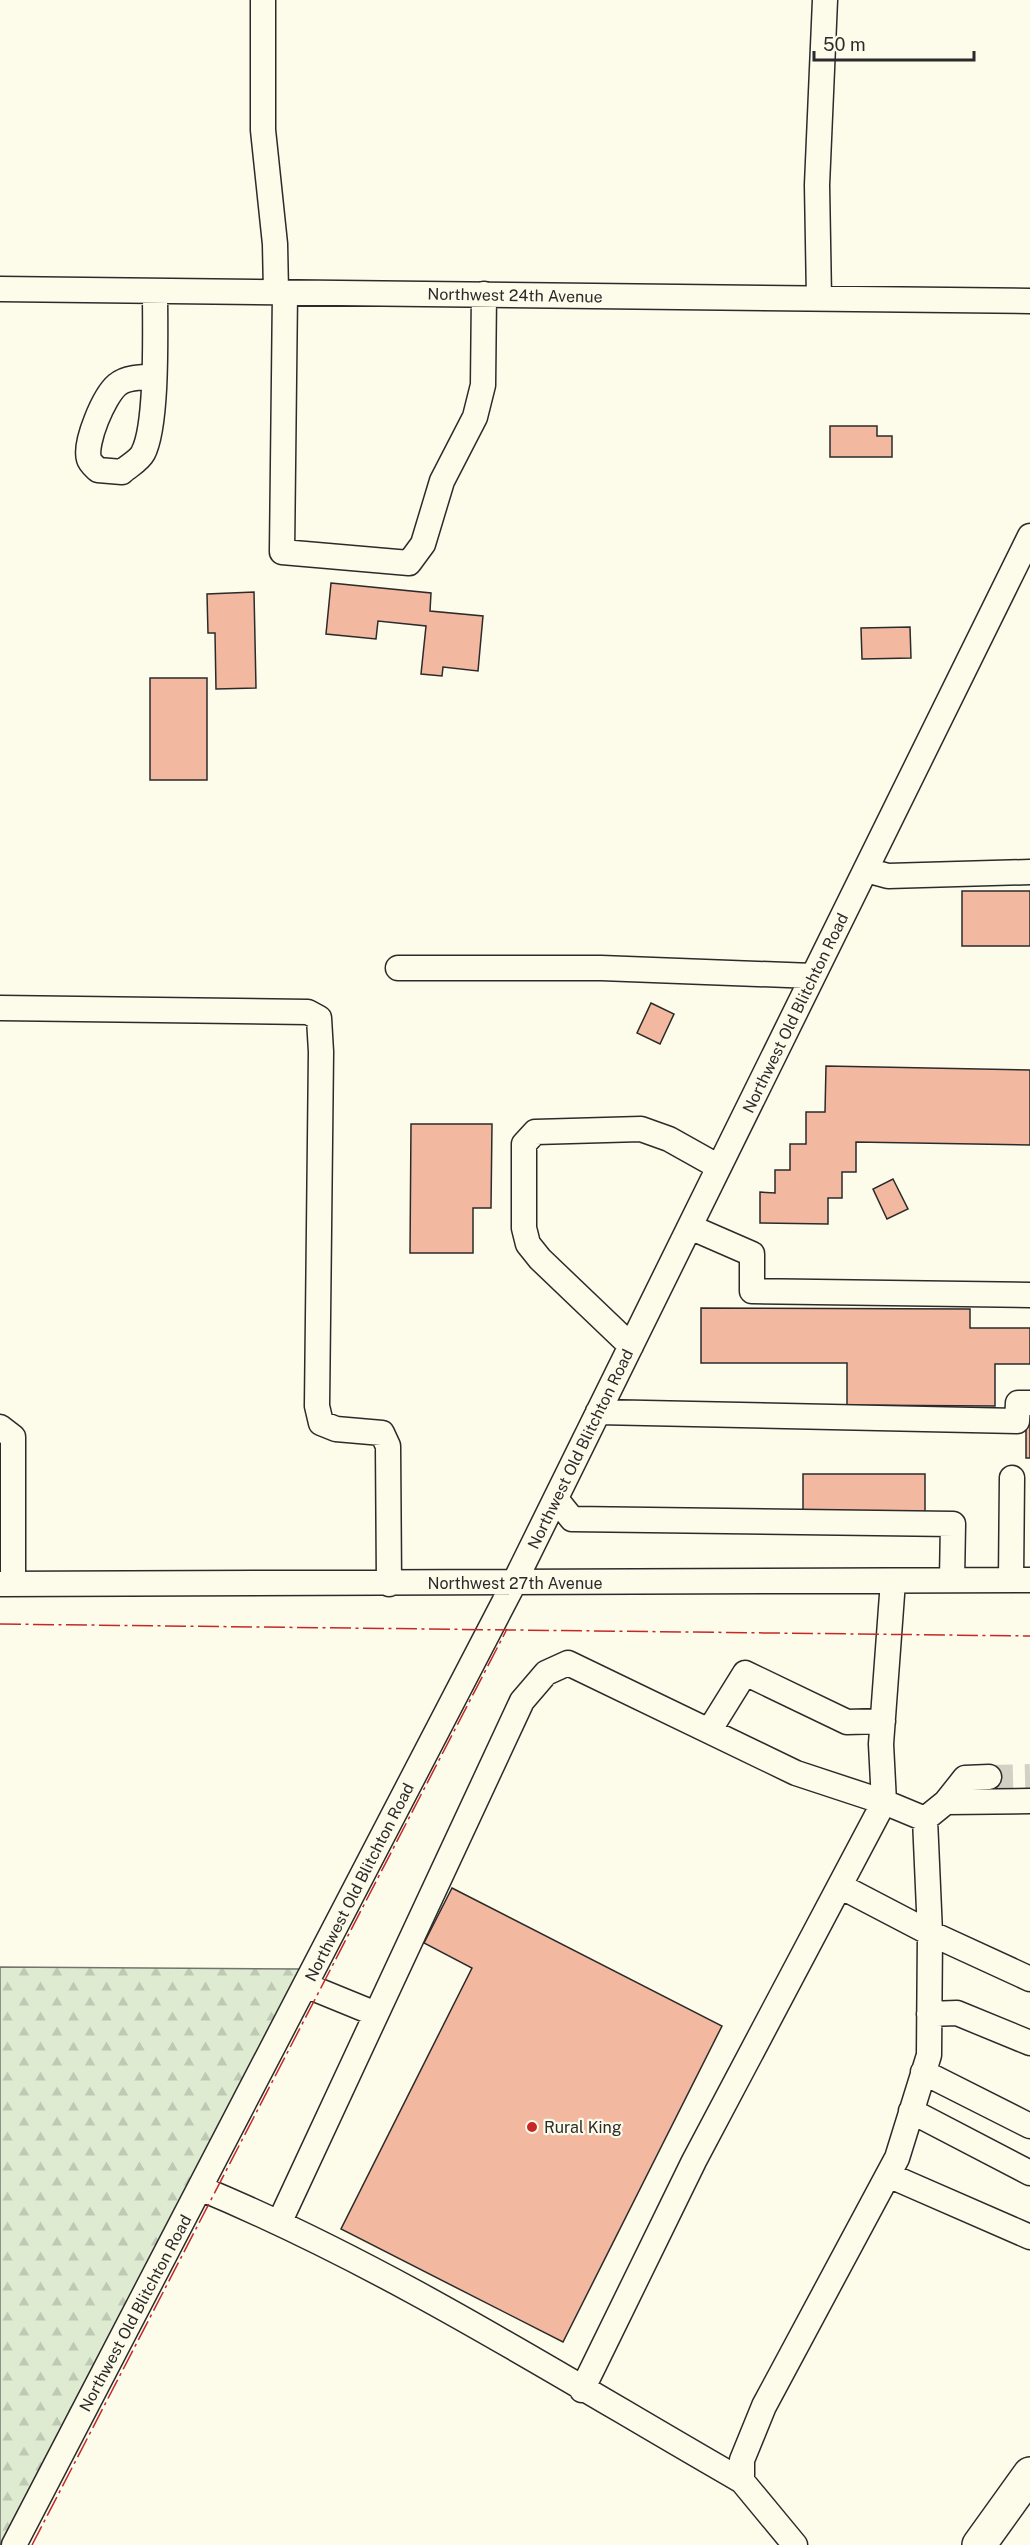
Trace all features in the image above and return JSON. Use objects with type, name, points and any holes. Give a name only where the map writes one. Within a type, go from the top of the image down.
[{"type":"highway","points":[[979,2545],[1029,2476]]},
{"type":"street","points":[[263,0],[263,130],[280,292],[282,552],[409,563],[423,544],[442,481],[476,417],[483,385],[484,294]]},
{"type":"street","points":[[819,298],[817,185],[825,0]]},
{"type":"street","name":"Northwest 24th Avenue","points":[[0,289],[1030,301]]},
{"type":"street","points":[[153,376],[154,291]]},
{"type":"street","name":"Northwest Old Blitchton Road","points":[[14,2545],[514,1583],[1030,536]]},
{"type":"street","points":[[866,870],[888,876],[1030,872]]},
{"type":"street","points":[[398,968],[601,968],[813,976]]},
{"type":"street","points":[[0,1008],[308,1012],[319,1018],[321,1052],[317,1406],[321,1423],[336,1429],[382,1433],[388,1446],[389,1584]]},
{"type":"street","points":[[631,1347],[528,1244],[524,1228],[524,1144],[535,1132],[641,1129],[669,1139],[719,1167]]},
{"type":"street","points":[[690,1227],[752,1254],[752,1291],[1030,1295]]},
{"type":"street","points":[[598,1412],[1017,1421],[1018,1403],[1030,1403]]},
{"type":"street","points":[[0,1426],[13,1437],[7,1584]]},
{"type":"street","points":[[1012,1478],[1020,1580]]},
{"type":"street","points":[[555,1499],[572,1519],[953,1524],[952,1580]]},
{"type":"street","name":"Northwest 27th Avenue","points":[[7,1584],[1020,1580]]},
{"type":"street","points":[[582,2390],[694,2161],[884,1802],[883,1721],[892,1581]]},
{"type":"street","points":[[280,2221],[522,1701],[546,1673],[568,1663],[796,1773],[884,1802],[926,1819]]},
{"type":"street","points":[[709,1731],[745,1673],[847,1722],[883,1721]]},
{"type":"street","points":[[926,1819],[946,1802],[965,1778],[989,1777]]},
{"type":"street","points":[[946,1802],[1030,1801]]},
{"type":"street","points":[[742,2481],[742,2460],[764,2406],[897,2158],[929,2055],[930,1933],[926,1819]]},
{"type":"street","points":[[840,1886],[930,1933],[1030,1979]]},
{"type":"street","points":[[305,1985],[376,2014]]},
{"type":"street","points":[[929,2014],[957,2013],[1030,2043]]},
{"type":"street","points":[[923,2072],[1030,2126]]},
{"type":"street","points":[[912,2111],[1030,2173]]},
{"type":"street","points":[[888,2175],[1030,2237]]},
{"type":"street","points":[[200,2188],[280,2221],[427,2298],[742,2481],[795,2545]]},
{"type":"green space","points":[[0,1967],[300,1969],[0,2545]]},
{"type":"building","points":[[830,426],[877,426],[877,436],[892,436],[892,457],[830,457]]},
{"type":"building","points":[[331,583],[431,593],[430,611],[483,616],[478,671],[443,667],[442,676],[421,674],[426,626],[378,621],[376,639],[326,634]]},
{"type":"building","points":[[254,592],[256,688],[216,689],[215,633],[208,633],[207,594]]},
{"type":"building","points":[[910,627],[911,658],[862,659],[861,628]]},
{"type":"building","points":[[150,678],[207,678],[207,780],[150,780]]},
{"type":"building","points":[[962,891],[1030,891],[1030,946],[962,946]]},
{"type":"building","points":[[651,1003],[674,1014],[660,1044],[637,1033]]},
{"type":"building","points":[[826,1066],[1030,1070],[1030,1145],[856,1142],[856,1172],[842,1172],[842,1198],[828,1198],[828,1224],[760,1223],[760,1192],[775,1193],[775,1170],[790,1170],[790,1144],[806,1144],[806,1112],[825,1112]]},
{"type":"building","points":[[411,1124],[492,1124],[491,1208],[473,1208],[473,1253],[410,1253]]},
{"type":"building","points":[[893,1179],[908,1209],[887,1219],[873,1189]]},
{"type":"building","points":[[701,1308],[970,1309],[970,1328],[1030,1328],[1030,1364],[995,1364],[995,1406],[847,1405],[847,1363],[701,1363]]},
{"type":"building","points":[[1026,1419],[1030,1419],[1030,1458],[1026,1458]]},
{"type":"building","points":[[803,1474],[925,1474],[925,1517],[803,1517]]},
{"type":"building","name":"Rural King","points":[[452,1888],[722,2026],[563,2342],[341,2229],[472,1968],[424,1943]]},
{"type":"tunnel","points":[[989,1777],[1030,1776]]},
{"type":"power","points":[[0,1624],[1030,1636]]},
{"type":"power","points":[[32,2545],[507,1629]]},
{"type":"place","name":"Rural King","points":[[532,2127]]}]
